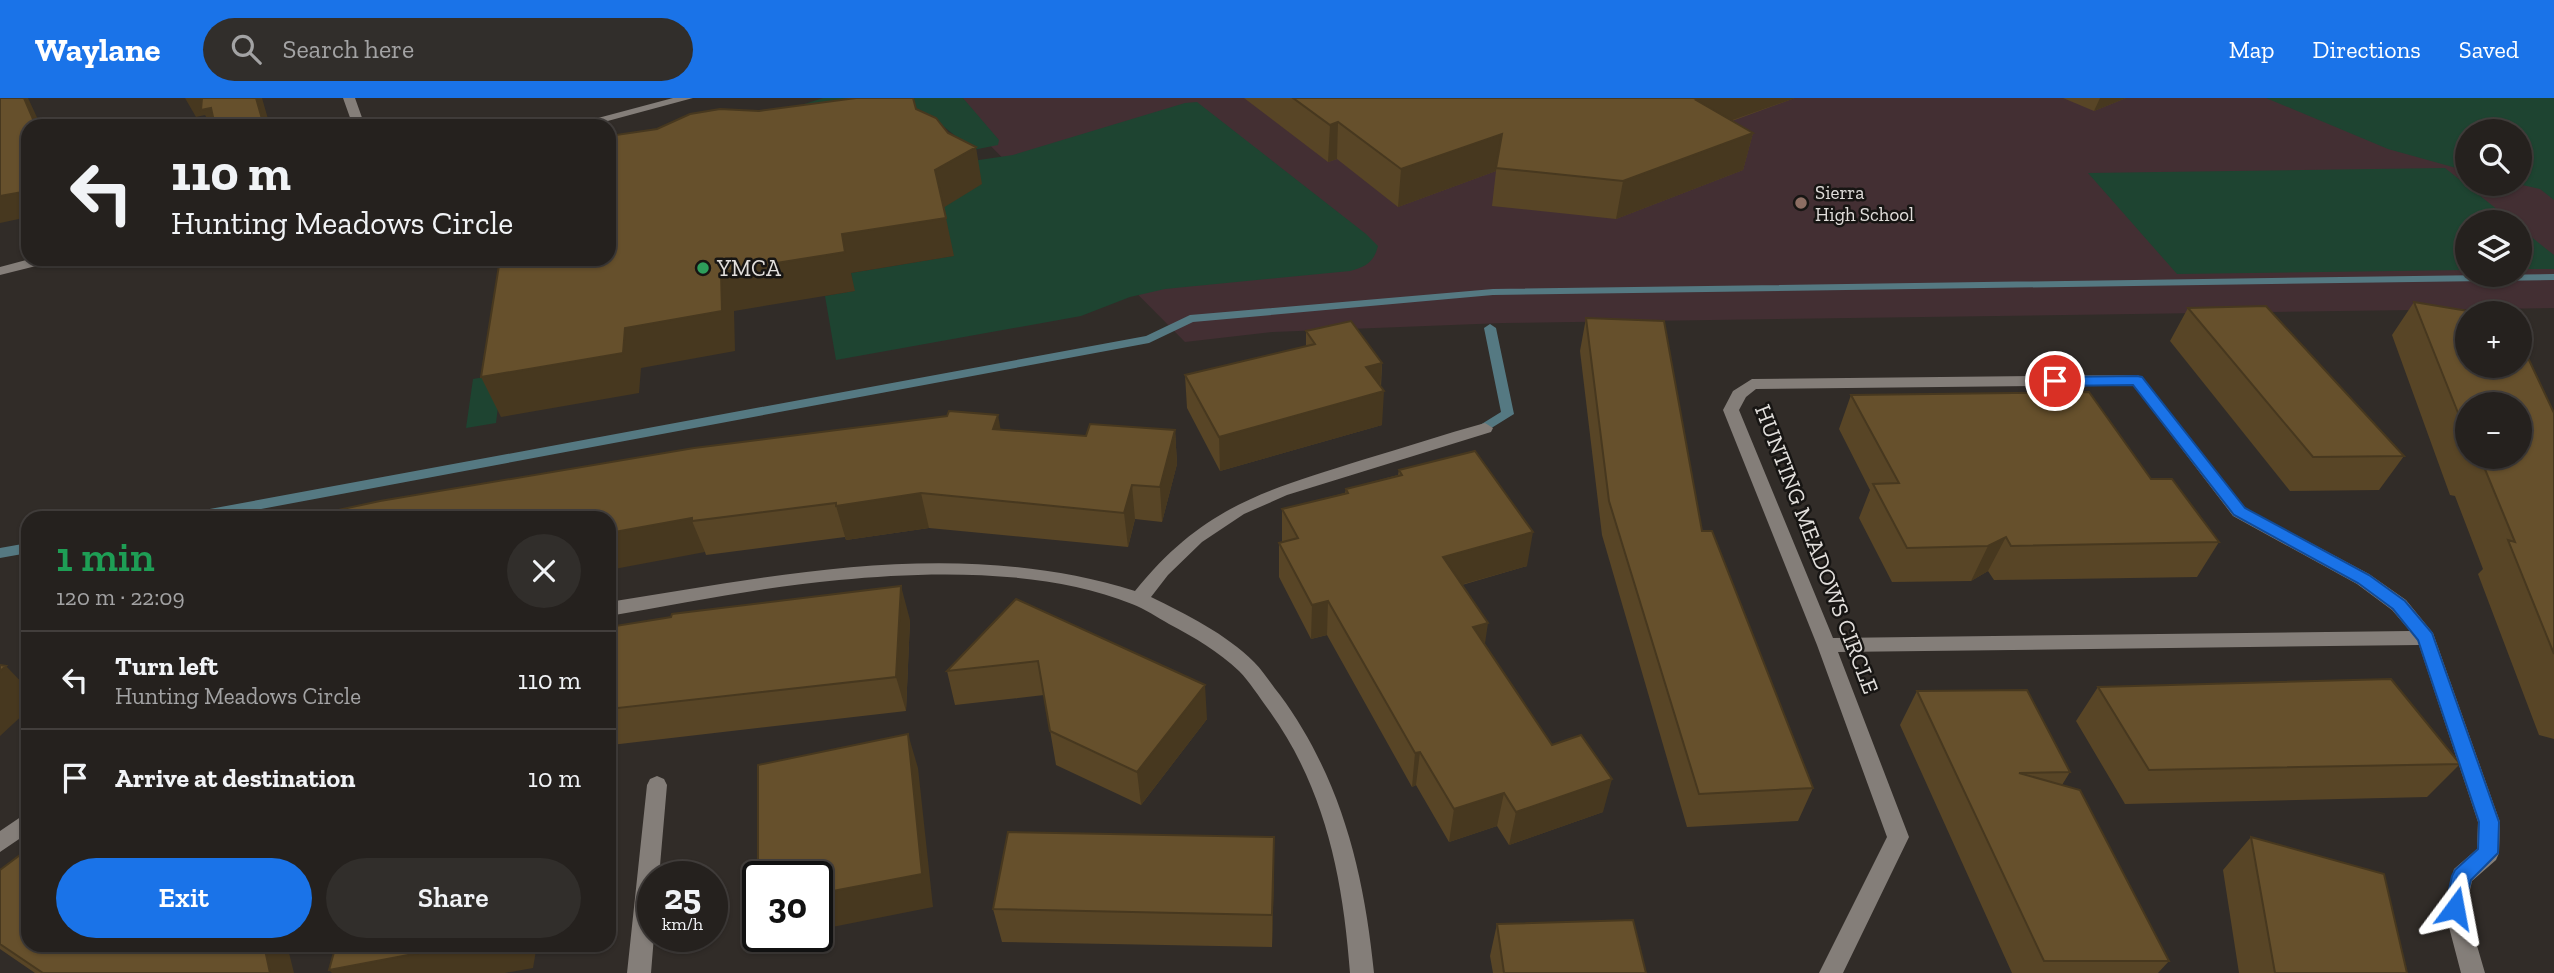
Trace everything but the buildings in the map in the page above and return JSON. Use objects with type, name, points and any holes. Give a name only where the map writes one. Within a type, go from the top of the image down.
[{"type":"street","points":[[348,98],[356,119]]},
{"type":"street","points":[[603,119],[687,98]]},
{"type":"street","points":[[0,271],[21,266]]},
{"type":"street","name":"HUNTING MEADOWS CIRCLE","points":[[1831,973],[1898,837],[1826,645],[1731,410],[1739,394],[1752,384],[2137,380],[2239,512],[2363,579],[2399,605],[2426,638],[2489,822],[2488,853],[2462,876],[2455,908],[2473,973]]},
{"type":"street","points":[[1139,599],[1162,570],[1196,538],[1238,510],[1281,491],[1485,428]]},
{"type":"street","points":[[616,608],[772,582],[870,571],[944,569],[1017,572],[1086,583],[1139,599],[1193,628],[1245,665],[1283,712],[1318,774],[1342,837],[1358,919],[1362,973]]},
{"type":"street","points":[[1826,645],[2426,638]]},
{"type":"street","points":[[639,973],[657,785]]},
{"type":"street","points":[[0,843],[21,826]]},
{"type":"shaded area","name":"Sierra High School","points":[[943,98],[2554,98],[2554,308],[2532,308],[2532,301],[2455,301],[2455,309],[1503,323],[1273,332],[1185,342]]},
{"type":"green space","points":[[823,98],[963,98],[999,140],[998,145],[973,150],[933,118],[786,110]]},
{"type":"green space","points":[[2266,98],[2554,98],[2554,200],[2540,189],[2532,187],[2532,119],[2455,119],[2455,168],[2388,149]]},
{"type":"green space","points":[[1197,102],[1366,234],[1378,246],[1372,260],[1365,266],[1350,271],[1165,289],[1130,297],[1081,316],[836,360],[825,296],[854,291],[851,273],[953,256],[940,199],[952,164],[1013,155],[1185,103]]},
{"type":"green space","points":[[2445,168],[2455,176],[2455,196],[2480,196],[2498,210],[2455,210],[2455,270],[2177,274],[2088,173]]},
{"type":"green space","points":[[2532,238],[2554,255],[2554,269],[2532,269]]},
{"type":"green space","points":[[502,374],[496,423],[466,428],[473,379]]},
{"type":"waterway","points":[[226,511],[1149,339],[1190,319],[1493,292],[2554,277]]},
{"type":"waterway","points":[[1485,428],[1508,414],[1490,328]]},
{"type":"waterway","points":[[0,553],[21,549]]},
{"type":"place","name":"Sierra High School","points":[[1801,203]]},
{"type":"place","name":"YMCA","points":[[703,268]]},
{"type":"route","points":[[2055,381],[2137,380],[2239,512],[2363,579],[2399,605],[2426,638],[2489,822],[2488,853],[2462,876],[2455,908]]}]
